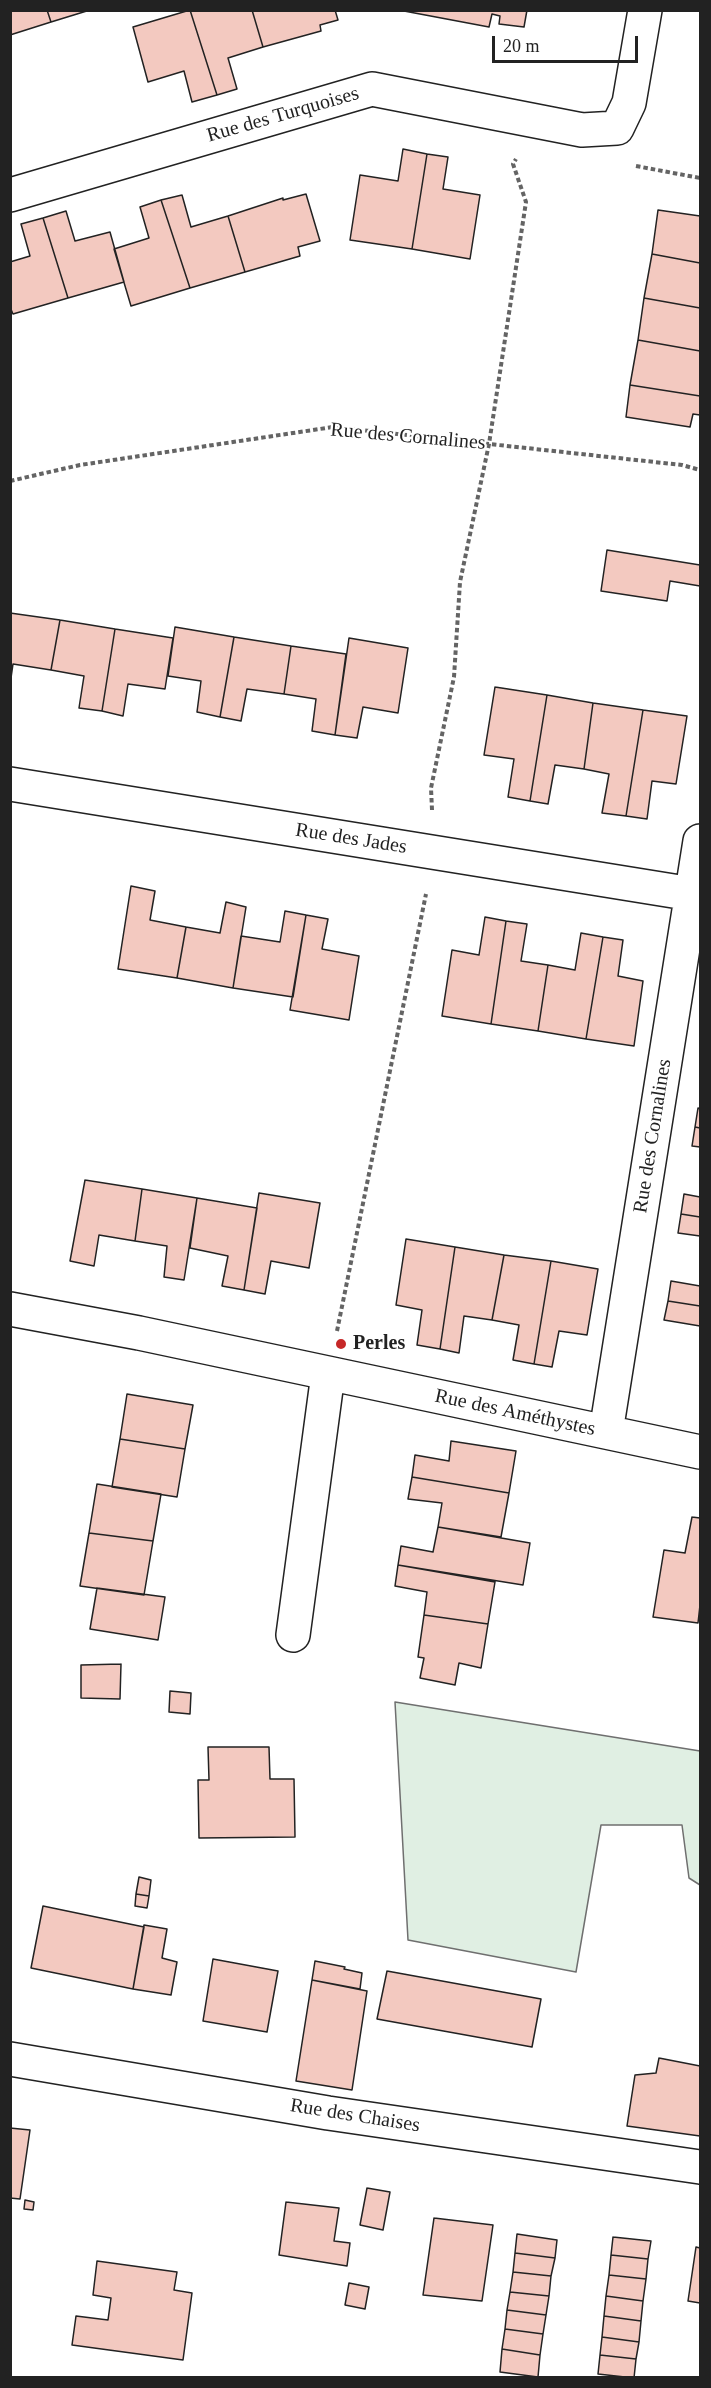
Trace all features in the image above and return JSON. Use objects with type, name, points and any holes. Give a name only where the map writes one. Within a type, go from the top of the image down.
[{"type":"street","points":[[617,128],[629,103],[645,10]]},
{"type":"street","name":"Rue des Turquoises","points":[[10,195],[372,89],[582,130],[617,128]]},
{"type":"street","name":"Rue des Jades","points":[[10,784],[692,894]]},
{"type":"street","name":"Rue des Cornalines","points":[[606,1432],[700,841]]},
{"type":"street","name":"Rue des Améthystes","points":[[10,1309],[139,1333],[700,1452]]},
{"type":"street","points":[[293,1635],[328,1374]]},
{"type":"street","name":"Rue des Chaises","points":[[10,2059],[328,2113],[700,2167]]},
{"type":"path","points":[[328,1374],[434,852],[431,788],[454,677],[460,582],[489,444],[526,202],[513,164],[535,121]]},
{"type":"path","points":[[617,128],[635,166],[700,178]]},
{"type":"path","name":"Rue des Cornalines","points":[[10,482],[80,465],[333,427],[682,465],[700,470]]},
{"type":"green space","points":[[395,1702],[700,1751],[700,1885],[689,1878],[682,1825],[601,1825],[576,1972],[408,1940]]},
{"type":"building","points":[[10,10],[47,10],[51,22],[10,35]]},
{"type":"building","points":[[47,10],[90,10],[51,22]]},
{"type":"building","points":[[190,10],[217,95],[192,102],[184,71],[148,82],[133,27]]},
{"type":"building","points":[[190,10],[252,10],[263,47],[228,58],[237,89],[217,95]]},
{"type":"building","points":[[252,10],[335,10],[338,20],[320,25],[321,31],[263,47]]},
{"type":"building","points":[[527,10],[524,27],[499,24],[500,16],[492,14],[489,27],[404,11]]},
{"type":"building","points":[[403,149],[427,154],[412,249],[350,240],[360,175],[398,181]]},
{"type":"building","points":[[427,154],[448,157],[443,189],[480,195],[470,259],[412,249]]},
{"type":"building","points":[[306,194],[320,241],[298,247],[300,256],[245,272],[228,216],[283,198],[283,200]]},
{"type":"building","points":[[182,195],[191,227],[228,216],[245,272],[190,288],[161,200]]},
{"type":"building","points":[[161,200],[190,288],[131,306],[114,249],[149,238],[140,207]]},
{"type":"building","points":[[658,210],[700,216],[700,263],[652,254]]},
{"type":"building","points":[[66,211],[75,241],[110,232],[124,282],[68,298],[43,218]]},
{"type":"building","points":[[43,218],[68,298],[13,314],[10,307],[10,262],[30,256],[21,224]]},
{"type":"building","points":[[652,254],[700,263],[700,308],[644,298]]},
{"type":"building","points":[[644,298],[700,308],[700,351],[638,340]]},
{"type":"building","points":[[638,340],[700,351],[700,396],[630,385]]},
{"type":"building","points":[[630,385],[700,396],[700,415],[693,414],[690,427],[626,417]]},
{"type":"building","points":[[607,550],[700,565],[700,586],[670,581],[667,601],[601,591]]},
{"type":"building","points":[[10,613],[60,620],[51,670],[13,664],[10,685]]},
{"type":"building","points":[[60,620],[115,629],[102,711],[79,708],[84,676],[51,670]]},
{"type":"building","points":[[175,627],[234,637],[220,717],[197,712],[201,681],[168,676]]},
{"type":"building","points":[[115,629],[173,638],[165,689],[128,684],[123,716],[102,711]]},
{"type":"building","points":[[234,637],[291,646],[284,694],[247,689],[241,721],[220,717]]},
{"type":"building","points":[[349,638],[408,648],[398,713],[363,707],[357,738],[335,735]]},
{"type":"building","points":[[291,646],[346,654],[335,735],[312,731],[316,699],[284,694]]},
{"type":"building","points":[[495,687],[547,695],[530,801],[508,797],[514,759],[484,755]]},
{"type":"building","points":[[547,695],[593,703],[584,769],[555,765],[548,804],[530,801]]},
{"type":"building","points":[[593,703],[643,710],[626,816],[602,813],[609,774],[584,769]]},
{"type":"building","points":[[643,710],[687,716],[676,784],[652,781],[647,819],[626,816]]},
{"type":"building","points":[[131,886],[155,891],[150,920],[186,927],[177,978],[118,969]]},
{"type":"building","points":[[226,902],[246,907],[233,988],[177,978],[186,927],[220,933]]},
{"type":"building","points":[[285,911],[306,915],[293,997],[233,988],[241,936],[280,942]]},
{"type":"building","points":[[306,915],[328,919],[322,949],[359,956],[349,1020],[290,1010]]},
{"type":"building","points":[[485,917],[506,921],[491,1024],[442,1016],[452,950],[479,955]]},
{"type":"building","points":[[506,921],[527,924],[521,961],[548,965],[538,1031],[491,1024]]},
{"type":"building","points":[[581,933],[603,937],[586,1039],[538,1031],[548,965],[575,970]]},
{"type":"building","points":[[603,937],[623,940],[618,976],[643,981],[634,1046],[586,1039]]},
{"type":"building","points":[[698,1108],[700,1109],[700,1128],[695,1127]]},
{"type":"building","points":[[695,1127],[700,1128],[700,1147],[692,1146]]},
{"type":"building","points":[[85,1180],[142,1189],[135,1241],[99,1235],[94,1266],[70,1261]]},
{"type":"building","points":[[142,1189],[197,1198],[184,1280],[164,1277],[167,1246],[135,1241]]},
{"type":"building","points":[[259,1193],[320,1203],[309,1268],[271,1261],[265,1294],[244,1290]]},
{"type":"building","points":[[684,1194],[700,1197],[700,1217],[681,1214]]},
{"type":"building","points":[[197,1198],[257,1208],[244,1290],[222,1286],[228,1256],[190,1248]]},
{"type":"building","points":[[681,1214],[700,1217],[700,1236],[678,1233]]},
{"type":"building","points":[[406,1239],[455,1247],[440,1349],[417,1345],[422,1310],[396,1305]]},
{"type":"building","points":[[455,1247],[504,1255],[492,1320],[464,1316],[459,1353],[440,1349]]},
{"type":"building","points":[[504,1255],[551,1261],[534,1364],[513,1360],[519,1325],[492,1320]]},
{"type":"building","points":[[551,1261],[598,1269],[587,1335],[559,1331],[552,1367],[534,1364]]},
{"type":"building","points":[[671,1281],[700,1286],[700,1306],[668,1301]]},
{"type":"building","points":[[668,1301],[700,1306],[700,1326],[664,1320]]},
{"type":"building","points":[[127,1394],[193,1405],[185,1449],[120,1439]]},
{"type":"building","points":[[120,1439],[185,1449],[177,1497],[112,1487]]},
{"type":"building","points":[[451,1441],[516,1451],[509,1493],[412,1477],[415,1455],[449,1461]]},
{"type":"building","points":[[412,1477],[509,1493],[501,1537],[438,1527],[442,1503],[408,1499]]},
{"type":"building","points":[[97,1484],[161,1494],[153,1541],[89,1533]]},
{"type":"building","points":[[692,1517],[700,1518],[698,1623],[653,1617],[664,1550],[685,1553]]},
{"type":"building","points":[[438,1527],[530,1543],[523,1585],[398,1565],[401,1546],[433,1552]]},
{"type":"building","points":[[89,1533],[153,1541],[144,1595],[80,1586]]},
{"type":"building","points":[[398,1565],[495,1582],[488,1624],[424,1615],[427,1592],[395,1586]]},
{"type":"building","points":[[97,1588],[165,1597],[158,1640],[90,1629]]},
{"type":"building","points":[[424,1615],[488,1624],[481,1668],[459,1663],[455,1685],[420,1678],[424,1658],[418,1657]]},
{"type":"building","points":[[121,1664],[120,1699],[81,1698],[81,1665]]},
{"type":"building","points":[[170,1691],[191,1693],[190,1714],[169,1712]]},
{"type":"building","points":[[208,1747],[269,1747],[270,1779],[294,1779],[295,1837],[199,1838],[198,1780],[209,1780]]},
{"type":"building","points":[[139,1877],[151,1880],[149,1896],[136,1894]]},
{"type":"building","points":[[136,1894],[149,1896],[147,1908],[135,1906]]},
{"type":"building","points":[[43,1906],[144,1927],[133,1989],[31,1968]]},
{"type":"building","points":[[144,1925],[167,1929],[162,1958],[177,1962],[171,1995],[133,1989]]},
{"type":"building","points":[[213,1959],[278,1971],[267,2032],[203,2021]]},
{"type":"building","points":[[315,1961],[362,1973],[360,1989],[312,1980]]},
{"type":"building","points":[[387,1971],[541,1999],[532,2047],[377,2019]]},
{"type":"building","points":[[312,1980],[367,1991],[352,2090],[296,2081]]},
{"type":"building","points":[[659,2058],[700,2066],[700,2136],[627,2126],[635,2075],[656,2073]]},
{"type":"building","points":[[10,2128],[30,2130],[20,2199],[10,2198]]},
{"type":"building","points":[[367,2188],[390,2192],[383,2230],[360,2225]]},
{"type":"building","points":[[25,2200],[34,2202],[33,2210],[24,2209]]},
{"type":"building","points":[[286,2202],[339,2208],[334,2241],[350,2243],[347,2266],[279,2255]]},
{"type":"building","points":[[434,2218],[493,2225],[482,2301],[423,2295]]},
{"type":"building","points":[[517,2234],[557,2240],[555,2258],[515,2253]]},
{"type":"building","points":[[613,2237],[651,2241],[648,2259],[611,2255]]},
{"type":"building","points":[[696,2247],[700,2248],[700,2303],[688,2301]]},
{"type":"building","points":[[515,2253],[555,2258],[551,2276],[513,2272]]},
{"type":"building","points":[[611,2255],[648,2259],[646,2279],[609,2275]]},
{"type":"building","points":[[97,2261],[177,2272],[174,2290],[192,2293],[183,2360],[72,2345],[76,2316],[108,2320],[111,2298],[93,2295]]},
{"type":"building","points":[[513,2272],[551,2276],[549,2296],[510,2292]]},
{"type":"building","points":[[609,2275],[646,2279],[643,2301],[606,2296]]},
{"type":"building","points":[[349,2283],[369,2287],[365,2309],[345,2305]]},
{"type":"building","points":[[510,2292],[549,2296],[546,2315],[507,2310]]},
{"type":"building","points":[[606,2296],[643,2301],[641,2321],[604,2316]]},
{"type":"building","points":[[507,2310],[546,2315],[543,2334],[505,2329]]},
{"type":"building","points":[[604,2316],[641,2321],[639,2342],[602,2337]]},
{"type":"building","points":[[505,2329],[543,2334],[540,2355],[502,2349]]},
{"type":"building","points":[[602,2337],[639,2342],[636,2359],[600,2355]]},
{"type":"building","points":[[502,2349],[540,2355],[538,2377],[500,2372]]},
{"type":"building","points":[[600,2355],[636,2359],[634,2378],[598,2374]]},
{"type":"place","name":"Perles","points":[[341,1344]]}]
